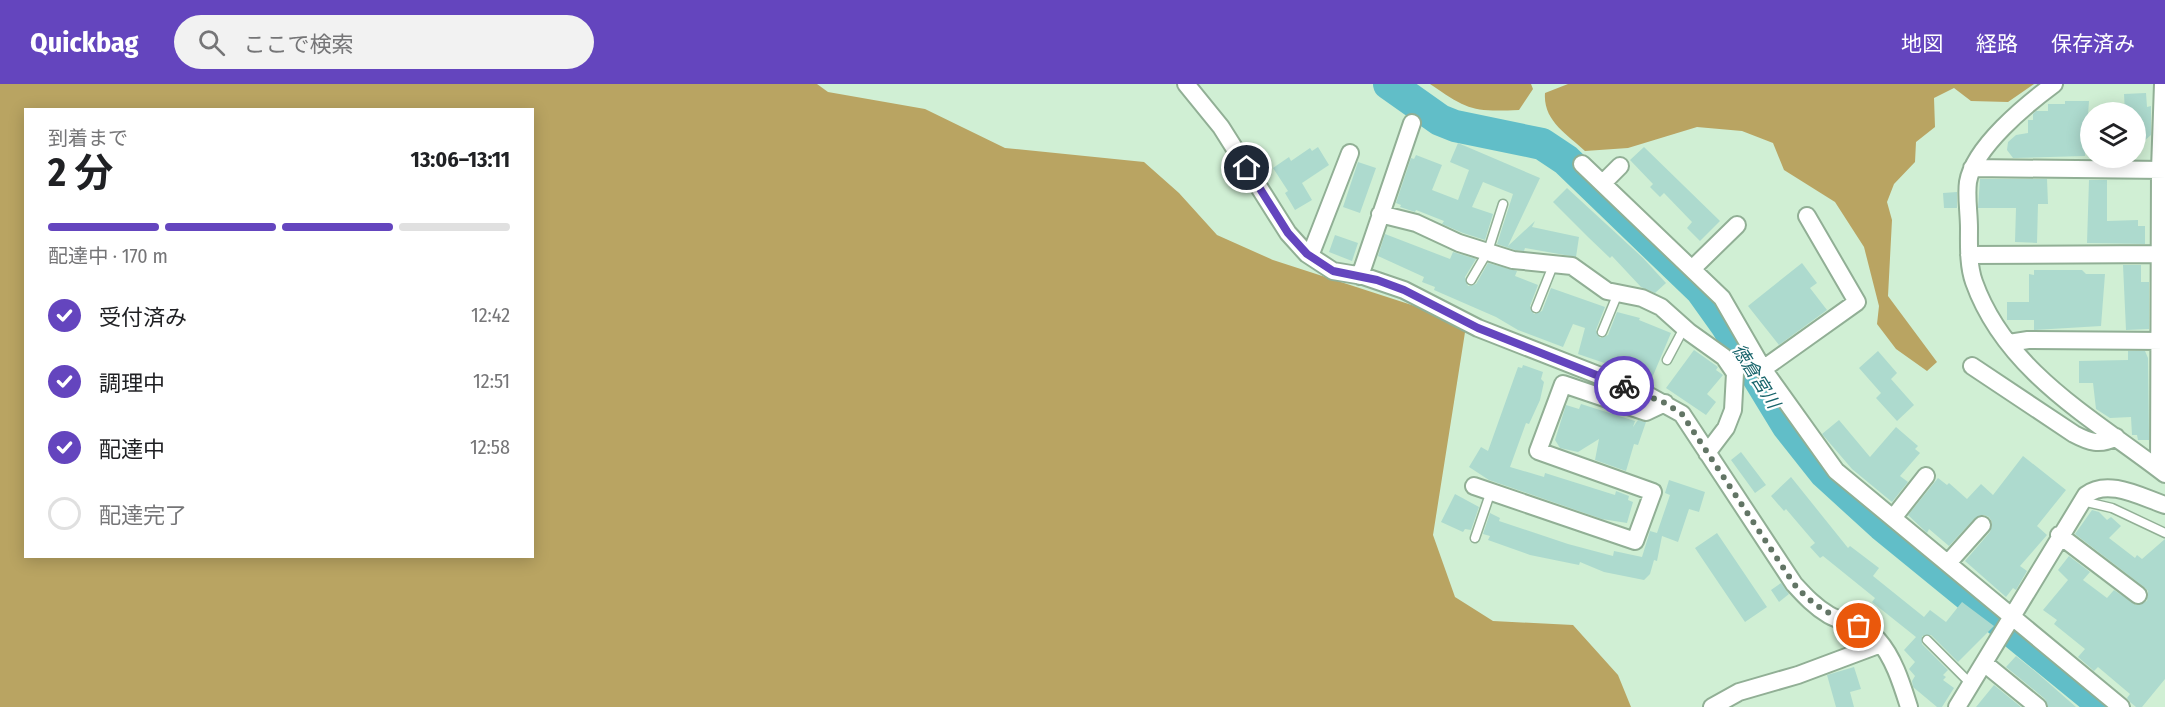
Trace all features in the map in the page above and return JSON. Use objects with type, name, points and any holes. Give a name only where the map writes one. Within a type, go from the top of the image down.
[{"type":"street","points":[[1186,84],[1221,127],[1288,233],[1310,256],[1333,271],[1360,276],[1404,290],[1478,328],[1665,403],[1682,414],[1794,584],[1809,601],[1831,616],[1859,626],[1881,644],[1899,676],[1909,707]]},
{"type":"street","points":[[2054,84],[2026,104],[2004,126],[1972,168],[1968,183],[1969,255],[1974,280],[1988,312],[2009,343],[2056,393],[2162,471]]},
{"type":"street","points":[[2162,471],[2163,84]]},
{"type":"street","points":[[1360,276],[1412,123]]},
{"type":"street","points":[[1310,256],[1350,153]]},
{"type":"street","points":[[1582,164],[1722,298],[1763,369],[1836,471],[2121,707]]},
{"type":"street","points":[[1603,183],[1620,166]]},
{"type":"street","points":[[1972,168],[2162,170]]},
{"type":"street","points":[[1380,214],[1416,224],[1459,243],[1518,261],[1572,266],[1598,286],[1642,298],[1660,307],[1724,357],[1735,373],[1733,411],[1726,428],[1707,453]]},
{"type":"street","points":[[1763,369],[1857,302],[1807,216]]},
{"type":"street","points":[[1693,268],[1737,225]]},
{"type":"street","points":[[1969,255],[2162,254]]},
{"type":"street","points":[[2009,343],[2028,340],[2162,341]]},
{"type":"street","points":[[1972,366],[2091,443],[2106,443],[2116,437]]},
{"type":"street","points":[[1474,486],[1635,541],[1653,492],[1538,451],[1563,384],[1646,411],[1665,403]]},
{"type":"street","points":[[1893,518],[1926,476]]},
{"type":"street","points":[[1958,706],[2059,535],[2082,501],[2094,489],[2105,487],[2165,505]]},
{"type":"street","points":[[1948,563],[1982,525]]},
{"type":"street","points":[[2059,535],[2138,596]]},
{"type":"street","points":[[1712,707],[1738,692],[1798,675],[1881,644]]},
{"type":"street","points":[[1984,663],[2038,707]]},
{"type":"lane","points":[[1471,280],[1488,251],[1503,204]]},
{"type":"lane","points":[[1536,308],[1554,263]]},
{"type":"lane","points":[[1602,332],[1618,293]]},
{"type":"lane","points":[[1667,360],[1684,328]]},
{"type":"lane","points":[[1475,538],[1491,491]]},
{"type":"lane","points":[[2082,501],[2112,508],[2165,533]]},
{"type":"lane","points":[[1927,640],[1971,684]]},
{"type":"shaded area","points":[[0,84],[817,84],[828,92],[925,109],[1005,148],[1144,162],[1179,193],[1217,235],[1273,260],[1458,320],[1466,326],[1433,535],[1455,597],[1493,621],[1573,625],[1618,675],[1631,707],[0,707]]},
{"type":"shaded area","points":[[1430,84],[1531,84],[1533,89],[1519,110],[1480,110],[1462,104]]},
{"type":"shaded area","points":[[1568,84],[2034,84],[2008,102],[1971,101],[1954,88],[1934,98],[1935,127],[1916,142],[1915,162],[1894,184],[1887,202],[1892,220],[1888,296],[1937,362],[1927,371],[1896,349],[1877,324],[1879,306],[1864,247],[1835,202],[1784,170],[1773,143],[1742,131],[1697,127],[1628,148],[1585,151],[1552,119],[1545,103],[1545,93]]},
{"type":"building","points":[[2146,93],[2147,107],[2151,106],[2151,135],[2146,139],[2146,102],[2124,102],[2124,94]]},
{"type":"building","points":[[2065,101],[2089,101],[2080,102],[2080,156],[2013,158],[2007,150],[2008,142],[2016,135],[2028,133],[2028,120],[2033,120],[2033,114],[2036,111],[2048,111],[2048,104],[2065,104]]},
{"type":"building","points":[[1458,143],[1540,178],[1508,246],[1535,221],[1532,227],[1579,237],[1576,257],[1525,248],[1524,251],[1515,250],[1497,244],[1513,194],[1483,182],[1472,207],[1493,214],[1485,240],[1442,224],[1444,221],[1416,210],[1415,212],[1400,207],[1401,205],[1396,203],[1411,158],[1414,159],[1416,155],[1442,165],[1432,190],[1458,200],[1469,170],[1450,162]]},
{"type":"building","points":[[1318,147],[1329,165],[1302,183],[1312,200],[1295,210],[1285,193],[1288,191],[1273,168],[1289,157],[1291,161],[1310,148],[1312,151]]},
{"type":"building","points":[[1644,147],[1720,221],[1700,241],[1687,228],[1692,222],[1664,193],[1660,197],[1650,187],[1653,184],[1630,160]]},
{"type":"building","points":[[1358,162],[1376,168],[1360,213],[1343,207]]},
{"type":"building","points":[[1980,179],[2047,179],[2048,204],[2038,204],[2037,243],[2015,242],[2016,208],[1978,208]]},
{"type":"building","points":[[2089,180],[2107,180],[2107,221],[2138,220],[2138,226],[2145,226],[2145,244],[2087,243]]},
{"type":"building","points":[[1567,188],[1643,258],[1666,283],[1655,293],[1641,287],[1612,256],[1610,258],[1588,237],[1553,202]]},
{"type":"building","points":[[1957,192],[1957,208],[1944,208],[1943,193]]},
{"type":"building","points":[[1385,234],[1450,259],[1453,252],[1476,259],[1465,277],[1468,286],[1476,284],[1488,263],[1517,271],[1515,276],[1538,285],[1530,306],[1534,314],[1542,311],[1551,288],[1605,307],[1596,330],[1600,338],[1608,335],[1617,312],[1640,318],[1639,320],[1671,333],[1652,378],[1620,364],[1619,368],[1578,354],[1585,328],[1573,324],[1563,347],[1518,330],[1496,317],[1434,290],[1435,287],[1422,282],[1424,277],[1378,256]]},
{"type":"building","points":[[1335,235],[1358,243],[1352,261],[1329,252]]},
{"type":"building","points":[[1802,263],[1817,283],[1810,288],[1827,310],[1779,345],[1748,306]]},
{"type":"building","points":[[2123,265],[2141,265],[2141,282],[2149,282],[2149,329],[2126,330]]},
{"type":"building","points":[[2034,270],[2082,270],[2086,274],[2105,274],[2101,326],[2034,330],[2034,320],[2007,320],[2007,302],[2029,302],[2029,274],[2034,275]]},
{"type":"building","points":[[1694,350],[1718,367],[1716,370],[1723,375],[1707,394],[1716,402],[1706,415],[1666,388]]},
{"type":"building","points":[[1878,351],[1897,373],[1891,379],[1914,405],[1897,421],[1876,398],[1881,393],[1859,368]]},
{"type":"building","points":[[2128,351],[2145,351],[2148,358],[2149,440],[2138,440],[2137,435],[2132,435],[2131,417],[2110,418],[2096,409],[2093,383],[2079,383],[2079,361],[2128,360]]},
{"type":"building","points":[[1523,365],[1543,372],[1541,379],[1544,382],[1540,400],[1529,424],[1526,423],[1510,467],[1544,477],[1545,473],[1615,495],[1616,491],[1629,496],[1628,500],[1633,502],[1627,523],[1602,519],[1489,480],[1469,467],[1481,447],[1488,451],[1518,367],[1522,368]]},
{"type":"building","points":[[1581,404],[1635,421],[1633,427],[1638,420],[1646,422],[1638,445],[1634,444],[1626,471],[1595,460],[1599,439],[1578,452],[1560,448],[1555,440],[1566,405],[1579,409]]},
{"type":"building","points":[[1839,420],[1870,457],[1896,427],[1918,446],[1915,449],[1920,453],[1900,476],[1908,482],[1892,502],[1852,469],[1822,434]]},
{"type":"building","points":[[1741,452],[1766,485],[1755,493],[1731,460]]},
{"type":"building","points":[[2023,456],[2066,490],[2037,526],[2047,535],[2020,566],[2027,571],[2016,590],[2013,588],[2006,597],[1965,561],[1990,532],[1992,522],[1989,517],[1984,515],[1975,518],[1949,546],[1929,529],[1927,533],[1908,515],[1938,478],[1947,485],[1949,483],[1967,499],[1981,484],[1993,495]]},
{"type":"building","points":[[1791,477],[1848,548],[1850,546],[1879,568],[1873,576],[1924,617],[1930,610],[1946,622],[1962,602],[1994,626],[1958,662],[1931,635],[1922,636],[1922,644],[1948,670],[1943,675],[1946,677],[1943,680],[1954,688],[1942,707],[1937,707],[1913,687],[1912,681],[1915,676],[1909,669],[1915,662],[1904,650],[1916,637],[1872,602],[1875,598],[1823,556],[1820,558],[1810,547],[1815,543],[1786,509],[1784,511],[1771,496]]},
{"type":"building","points":[[1669,480],[1705,492],[1699,512],[1689,509],[1678,542],[1662,536],[1657,561],[1654,560],[1650,574],[1644,580],[1604,572],[1580,562],[1579,565],[1530,555],[1488,540],[1490,536],[1483,534],[1490,513],[1500,518],[1499,521],[1568,544],[1613,556],[1614,551],[1642,557],[1650,531],[1657,533],[1670,495],[1665,493]]},
{"type":"building","points":[[1455,494],[1479,507],[1471,530],[1465,529],[1463,532],[1441,522]]},
{"type":"building","points":[[2092,510],[2099,512],[2107,520],[2111,517],[2121,526],[2109,538],[2135,558],[2137,555],[2142,559],[2165,539],[2165,679],[2142,707],[2136,707],[2130,702],[2127,698],[2130,694],[2098,667],[2094,671],[2078,657],[2085,649],[2054,624],[2057,620],[2043,610],[2068,580],[2058,570],[2069,556],[2090,572],[2083,580],[2107,598],[2114,590],[2136,605],[2147,601],[2148,591],[2144,587],[2075,534]]},
{"type":"building","points":[[1717,533],[1767,607],[1745,622],[1695,548]]},
{"type":"building","points":[[1781,583],[1789,594],[1779,602],[1771,590]]},
{"type":"building","points":[[2016,656],[2076,707],[2048,707],[2045,699],[2006,667]]},
{"type":"building","points":[[1854,667],[1861,689],[1850,692],[1854,707],[1836,707],[1827,675]]},
{"type":"building","points":[[1994,685],[2021,707],[1976,707]]},
{"type":"waterway","name":"徳倉宮川","points":[[1389,84],[1440,120],[1455,126],[1542,144],[1566,160],[1701,290],[1726,325],[1787,425],[1825,473],[1882,525],[2105,707]]},
{"type":"way so far","points":[[1624,386],[1665,403],[1682,414],[1794,584],[1809,601],[1831,616],[1859,626]]},
{"type":"route","points":[[1247,168],[1288,233],[1307,254],[1333,271],[1352,276],[1363,276],[1404,290],[1478,328],[1624,386]]}]
